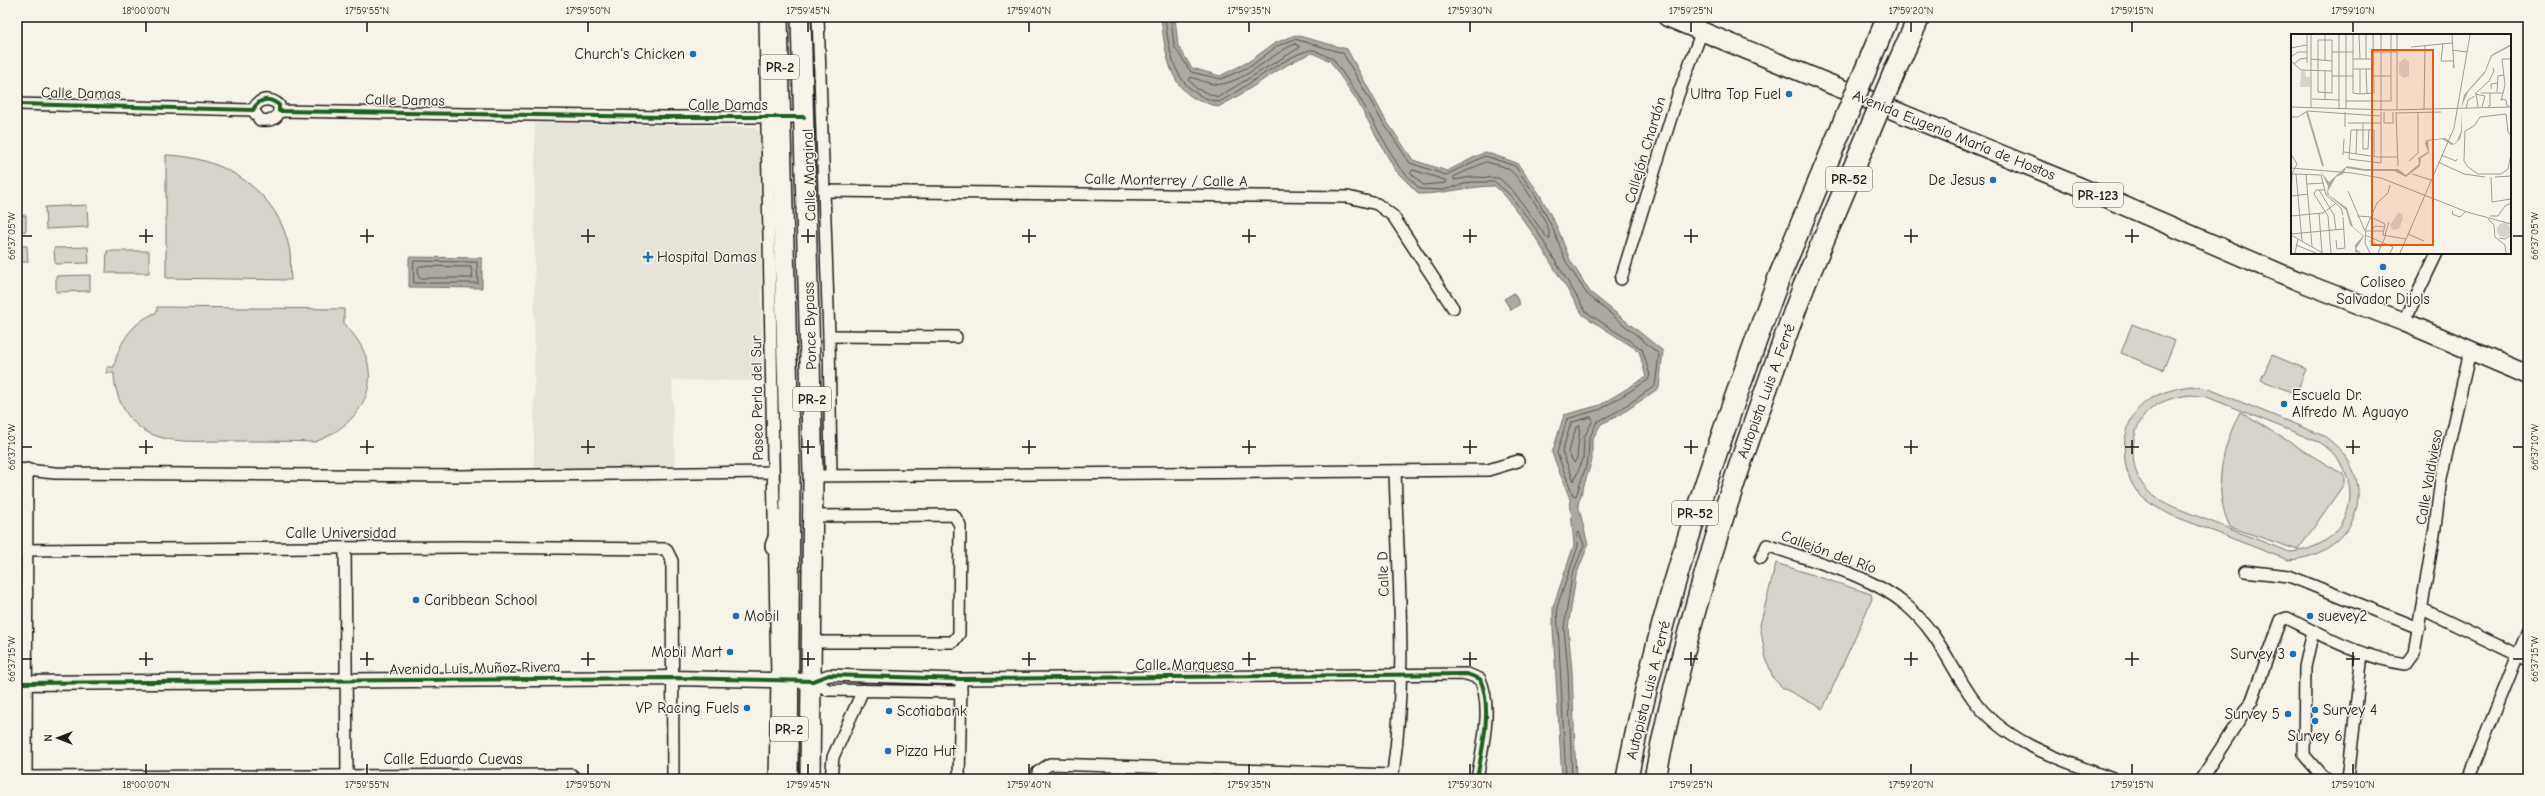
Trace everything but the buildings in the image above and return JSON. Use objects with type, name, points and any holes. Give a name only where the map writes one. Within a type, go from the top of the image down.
[{"type":"highway","name":"Ponce Bypass","points":[[778,17],[774,117],[790,504],[783,679],[788,779]]},
{"type":"highway","name":"Ponce Bypass","points":[[801,17],[804,117],[822,476],[813,516],[813,681],[810,779]]},
{"type":"highway","name":"Autopista Luis A. Ferré","points":[[1626,779],[1677,573],[1698,504],[1728,415],[1780,275],[1888,17]]},
{"type":"highway","name":"Autopista Luis A. Ferré","points":[[1655,779],[1679,672],[1723,513],[1751,429],[1804,286],[1919,17]]},
{"type":"highway","points":[[775,546],[790,504]]},
{"type":"main road","name":"Avenida Eugenio María de Hostos","points":[[1667,17],[2085,189],[2296,280],[2404,322],[2528,375]]},
{"type":"street","name":"Paseo Perla del Sur","points":[[765,17],[774,117],[773,472],[775,546],[783,679],[775,779]]},
{"type":"street","name":"Calle Marginal","points":[[818,17],[829,336],[822,476]]},
{"type":"street","name":"Callejón Chardón","points":[[1621,279],[1678,95],[1702,31]]},
{"type":"street","points":[[266,99],[279,105],[279,111],[275,118],[268,122],[260,120],[253,110],[261,100],[266,99]]},
{"type":"street","name":"Calle Damas","points":[[17,104],[253,110]]},
{"type":"street","name":"Calle Damas","points":[[279,111],[804,117]]},
{"type":"street","name":"Calle Monterrey / Calle A","points":[[824,191],[1348,197],[1377,204],[1393,216],[1453,308]]},
{"type":"street","points":[[2404,322],[2436,254]]},
{"type":"street","points":[[829,336],[956,337]]},
{"type":"street","name":"Calle Valdivieso","points":[[2362,654],[2406,664],[2414,653],[2441,478],[2470,351]]},
{"type":"street","points":[[822,476],[1488,470],[1518,461]]},
{"type":"street","points":[[21,777],[22,469],[55,473],[383,476],[773,472]]},
{"type":"street","name":"Calle D","points":[[1393,777],[1399,728],[1400,676],[1395,471]]},
{"type":"street","points":[[812,642],[953,642],[959,634],[960,525],[954,515],[813,516]]},
{"type":"street","name":"Callejón del Río","points":[[1761,558],[1767,545],[1873,583],[1906,605],[1933,632],[1973,699],[2001,729],[2046,755],[2113,779]]},
{"type":"street","points":[[345,548],[347,774]]},
{"type":"street","name":"Calle Universidad","points":[[22,550],[345,548],[666,549],[672,561],[673,678]]},
{"type":"street","points":[[2245,571],[2289,576],[2419,628]]},
{"type":"street","points":[[2422,609],[2528,660]]},
{"type":"street","points":[[2201,779],[2252,700],[2280,620],[2287,618],[2362,654],[2348,779]]},
{"type":"street","points":[[2468,779],[2528,630]]},
{"type":"street","points":[[2313,631],[2305,667],[2304,755],[2322,776],[2327,779]]},
{"type":"street","name":"Calle Marquesa","points":[[813,681],[829,675],[961,679],[1400,676],[1467,674],[1480,679],[1486,691],[1484,728],[1477,779]]},
{"type":"street","points":[[911,692],[912,677]]},
{"type":"street","points":[[673,678],[673,779]]},
{"type":"street","name":"Avenida Luis Muñoz Rivera","points":[[22,683],[673,678],[783,679],[813,681]]},
{"type":"street","points":[[959,779],[961,679]]},
{"type":"street","points":[[813,681],[828,690],[961,692]]},
{"type":"street","points":[[831,779],[833,757],[863,690]]},
{"type":"street","points":[[1038,779],[1038,772],[1050,764],[1393,777]]},
{"type":"street","name":"Calle Eduardo Cuevas","points":[[21,777],[255,778],[347,774],[572,775],[575,779]]},
{"type":"shaded area","name":"Hospital Damas","points":[[535,123],[755,127],[760,134],[762,381],[672,380],[675,469],[542,469],[534,467]]},
{"type":"shaded area","points":[[166,155],[187,157],[208,162],[228,170],[246,181],[261,195],[274,211],[284,230],[290,252],[291,280],[166,278]]},
{"type":"shaded area","points":[[87,205],[88,227],[46,229],[45,207]]},
{"type":"shaded area","points":[[26,215],[26,231],[17,232],[17,216]]},
{"type":"shaded area","points":[[17,246],[27,246],[28,262],[17,262]]},
{"type":"shaded area","points":[[88,247],[89,263],[55,264],[54,248]]},
{"type":"shaded area","points":[[107,251],[149,251],[149,273],[106,273]]},
{"type":"shaded area","points":[[90,275],[90,291],[56,292],[56,276]]},
{"type":"shaded area","points":[[157,307],[344,309],[344,324],[358,341],[366,358],[369,375],[367,391],[361,407],[349,420],[334,432],[315,442],[186,441],[167,439],[149,433],[134,423],[128,416],[116,391],[114,373],[107,373],[107,367],[114,367],[119,349],[128,334],[141,321],[157,312]]},
{"type":"shaded area","points":[[2132,324],[2175,341],[2163,370],[2121,353]]},
{"type":"shaded area","points":[[2272,355],[2306,369],[2296,394],[2261,380]]},
{"type":"shaded area","points":[[2191,386],[2209,389],[2324,436],[2343,453],[2354,473],[2358,493],[2356,512],[2347,530],[2332,545],[2312,555],[2288,560],[2171,515],[2143,498],[2133,486],[2126,464],[2124,452],[2127,429],[2138,409],[2144,404],[2163,393]],"holes":[[[2191,395],[2207,397],[2321,443],[2337,458],[2346,475],[2350,493],[2348,510],[2340,526],[2328,539],[2311,548],[2289,552],[2174,507],[2156,497],[2146,489],[2138,476],[2133,457],[2134,439],[2142,418],[2157,405],[2167,400]]]},
{"type":"shaded area","points":[[2240,412],[2344,475],[2344,484],[2298,550],[2230,527],[2221,498],[2222,469],[2228,440]]},
{"type":"shaded area","points":[[1776,563],[1871,594],[1872,599],[1823,709],[1783,688],[1773,678],[1765,655],[1760,625]]},
{"type":"water","points":[[1161,17],[1175,17],[1178,46],[1192,68],[1220,76],[1248,62],[1275,43],[1295,35],[1347,49],[1385,119],[1413,160],[1447,171],[1485,152],[1517,163],[1539,193],[1557,227],[1570,260],[1590,292],[1663,351],[1659,388],[1620,415],[1601,424],[1592,440],[1592,460],[1578,504],[1588,545],[1576,576],[1568,628],[1572,671],[1576,779],[1562,779],[1553,628],[1553,607],[1574,545],[1570,499],[1552,453],[1564,415],[1600,405],[1646,377],[1639,351],[1583,315],[1532,232],[1507,198],[1495,186],[1419,194],[1395,170],[1356,99],[1330,61],[1312,53],[1300,58],[1218,107],[1192,97],[1177,81],[1168,61]]},
{"type":"water","points":[[409,257],[482,258],[482,288],[409,287]]},
{"type":"water","points":[[1514,293],[1520,304],[1511,310],[1504,299]]},
{"type":"cycle path","points":[[17,104],[253,110],[258,103],[268,100],[279,105],[279,111],[665,117],[804,117]]},
{"type":"cycle path","points":[[17,683],[673,678],[813,681],[829,675],[961,679],[1467,674],[1480,679],[1486,702],[1484,741],[1477,779]]},
{"type":"place","name":"Church's Chicken","points":[[693,54]]},
{"type":"place","name":"Ultra Top Fuel","points":[[1789,94]]},
{"type":"place","name":"De Jesus","points":[[1993,180]]},
{"type":"place","name":"Hospital Damas","points":[[648,257]]},
{"type":"place","name":"Coliseo Salvador Dijols","points":[[2383,267]]},
{"type":"place","name":"Escuela Dr. Alfredo M. Aguayo","points":[[2284,404]]},
{"type":"place","name":"Caribbean School","points":[[416,600]]},
{"type":"place","name":"Mobil","points":[[736,616]]},
{"type":"place","name":"suevey2","points":[[2310,616]]},
{"type":"place","name":"Mobil Mart","points":[[730,652]]},
{"type":"place","name":"Survey 3","points":[[2293,654]]},
{"type":"place","name":"VP Racing Fuels","points":[[747,708]]},
{"type":"place","name":"Survey 4","points":[[2315,710]]},
{"type":"place","name":"Scotiabank","points":[[889,711]]},
{"type":"place","name":"Survey 5","points":[[2288,714]]},
{"type":"place","name":"Survey 6","points":[[2315,721]]},
{"type":"place","name":"Pizza Hut","points":[[888,751]]}]
